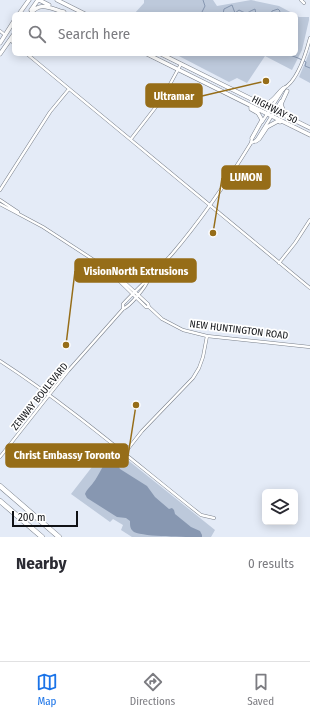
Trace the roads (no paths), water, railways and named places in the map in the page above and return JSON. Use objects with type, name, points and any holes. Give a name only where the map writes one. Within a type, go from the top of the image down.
[{"type":"highway","points":[[0,486],[59,537]]},
{"type":"highway","points":[[0,501],[42,537]]},
{"type":"main road","points":[[19,12],[23,6],[24,0]]},
{"type":"main road","points":[[20,12],[29,0]]},
{"type":"main road","points":[[30,12],[39,0],[63,12]]},
{"type":"main road","points":[[57,0],[81,12]]},
{"type":"main road","points":[[61,0],[70,6]]},
{"type":"main road","points":[[31,12],[37,7],[46,5],[63,12]]},
{"type":"main road","points":[[0,42],[12,24]]},
{"type":"main road","points":[[0,54],[12,37]]},
{"type":"main road","name":"HIGHWAY 50","points":[[152,56],[310,136]]},
{"type":"main road","name":"HIGHWAY 50","points":[[165,56],[310,128]]},
{"type":"main road","points":[[255,100],[268,103],[276,98],[281,90],[286,88]]},
{"type":"main road","points":[[286,88],[281,104],[282,108],[284,112],[302,123]]},
{"type":"main road","points":[[251,106],[251,109],[258,113],[262,120],[253,140]]},
{"type":"main road","points":[[253,140],[259,139],[267,126],[278,121],[289,127],[292,126]]},
{"type":"street","points":[[301,0],[304,3]]},
{"type":"street","points":[[0,31],[5,35]]},
{"type":"street","name":"ZENWAY BOULEVARD","points":[[0,457],[68,371],[123,308],[124,304],[172,254],[210,205],[299,69],[310,38]]},
{"type":"street","points":[[30,56],[310,288]]},
{"type":"street","points":[[131,139],[162,99],[181,64]]},
{"type":"street","points":[[0,190],[50,112],[69,89]]},
{"type":"street","name":"NEW HUNTINGTON ROAD","points":[[0,200],[20,214]]},
{"type":"street","name":"NEW HUNTINGTON ROAD","points":[[0,204],[48,230],[106,268],[121,281],[122,284],[148,304],[162,319],[174,327],[207,336],[310,347]]},
{"type":"street","points":[[279,263],[310,220]]},
{"type":"street","name":"ZENWAY BOULEVARD","points":[[123,308],[127,307],[137,296],[147,284],[148,280]]},
{"type":"street","points":[[124,454],[142,431],[192,378],[199,368],[203,357],[207,336]]},
{"type":"street","points":[[0,361],[49,395],[201,515],[214,518]]},
{"type":"waterway","points":[[202,12],[205,6],[203,0]]},
{"type":"waterway","points":[[223,12],[224,9],[232,5],[235,12]]},
{"type":"waterway","points":[[249,12],[255,9],[256,12]]},
{"type":"waterway","points":[[272,12],[278,9],[280,12]]},
{"type":"waterway","points":[[236,12],[239,10],[242,12]]},
{"type":"waterway","points":[[292,56],[306,62],[305,66],[310,68]]},
{"type":"place","name":"Ultramar","points":[[266,81]]},
{"type":"place","name":"LUMON","points":[[213,233]]},
{"type":"place","name":"VisionNorth Extrusions","points":[[66,345]]},
{"type":"place","name":"Christ Embassy Toronto","points":[[136,405]]}]
